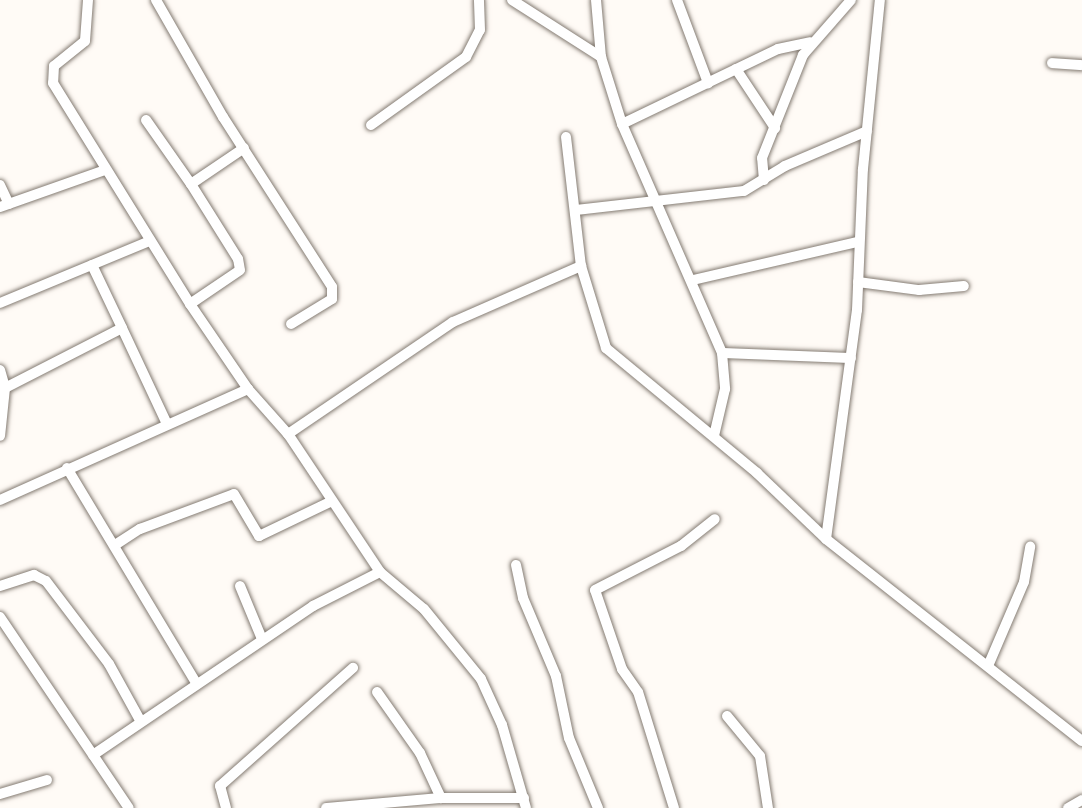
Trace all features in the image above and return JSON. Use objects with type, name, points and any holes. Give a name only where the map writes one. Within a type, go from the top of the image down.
[{"type":"street","points":[[88,0],[85,41],[51,72],[105,170],[248,389],[288,434],[380,572],[424,609],[481,679],[525,803],[441,798],[326,808]]},
{"type":"street","points":[[156,0],[334,294],[291,324]]},
{"type":"street","points":[[371,125],[466,57],[480,30],[479,0]]},
{"type":"street","points":[[512,0],[601,57]]},
{"type":"street","points":[[596,0],[601,57],[622,124],[655,204],[693,280],[722,353],[725,389],[714,436]]},
{"type":"street","points":[[677,0],[708,83]]},
{"type":"street","points":[[764,180],[762,158],[810,42],[851,0]]},
{"type":"street","points":[[826,539],[851,358],[880,0]]},
{"type":"street","points":[[622,124],[778,49],[810,42]]},
{"type":"street","points":[[1052,63],[1082,65]]},
{"type":"street","points":[[736,69],[775,128]]},
{"type":"street","points":[[146,120],[238,259],[240,270],[190,304]]},
{"type":"street","points":[[576,210],[655,204],[744,191],[838,140],[867,131]]},
{"type":"street","points":[[566,137],[581,266],[606,348],[714,436],[826,539],[1082,741]]},
{"type":"street","points":[[191,184],[244,148]]},
{"type":"street","points":[[0,185],[5,206],[105,170]]},
{"type":"street","points":[[0,303],[150,241]]},
{"type":"street","points":[[693,280],[858,242]]},
{"type":"street","points":[[92,265],[166,422]]},
{"type":"street","points":[[288,434],[453,322],[581,266]]},
{"type":"street","points":[[858,282],[919,290],[964,286]]},
{"type":"street","points":[[5,388],[122,328]]},
{"type":"street","points":[[722,353],[851,358]]},
{"type":"street","points":[[0,370],[5,388],[0,436]]},
{"type":"street","points":[[0,500],[166,422],[248,389]]},
{"type":"street","points":[[67,468],[197,684]]},
{"type":"street","points":[[115,545],[140,529],[234,494],[259,536],[332,501]]},
{"type":"street","points":[[674,808],[638,692],[622,669],[595,590],[681,546],[715,519]]},
{"type":"street","points":[[988,666],[1024,582],[1030,547]]},
{"type":"street","points":[[516,565],[523,598],[556,676],[569,738],[598,808]]},
{"type":"street","points":[[93,755],[262,639],[380,572]]},
{"type":"street","points":[[0,586],[34,575],[52,586],[109,664],[141,722]]},
{"type":"street","points":[[240,586],[262,639]]},
{"type":"street","points":[[0,617],[129,808]]},
{"type":"street","points":[[226,808],[220,786],[353,668]]},
{"type":"street","points":[[377,692],[420,753],[441,798]]},
{"type":"street","points":[[727,716],[760,756],[768,808]]},
{"type":"street","points":[[0,794],[47,780]]},
{"type":"street","points":[[1068,808],[1082,800]]}]
